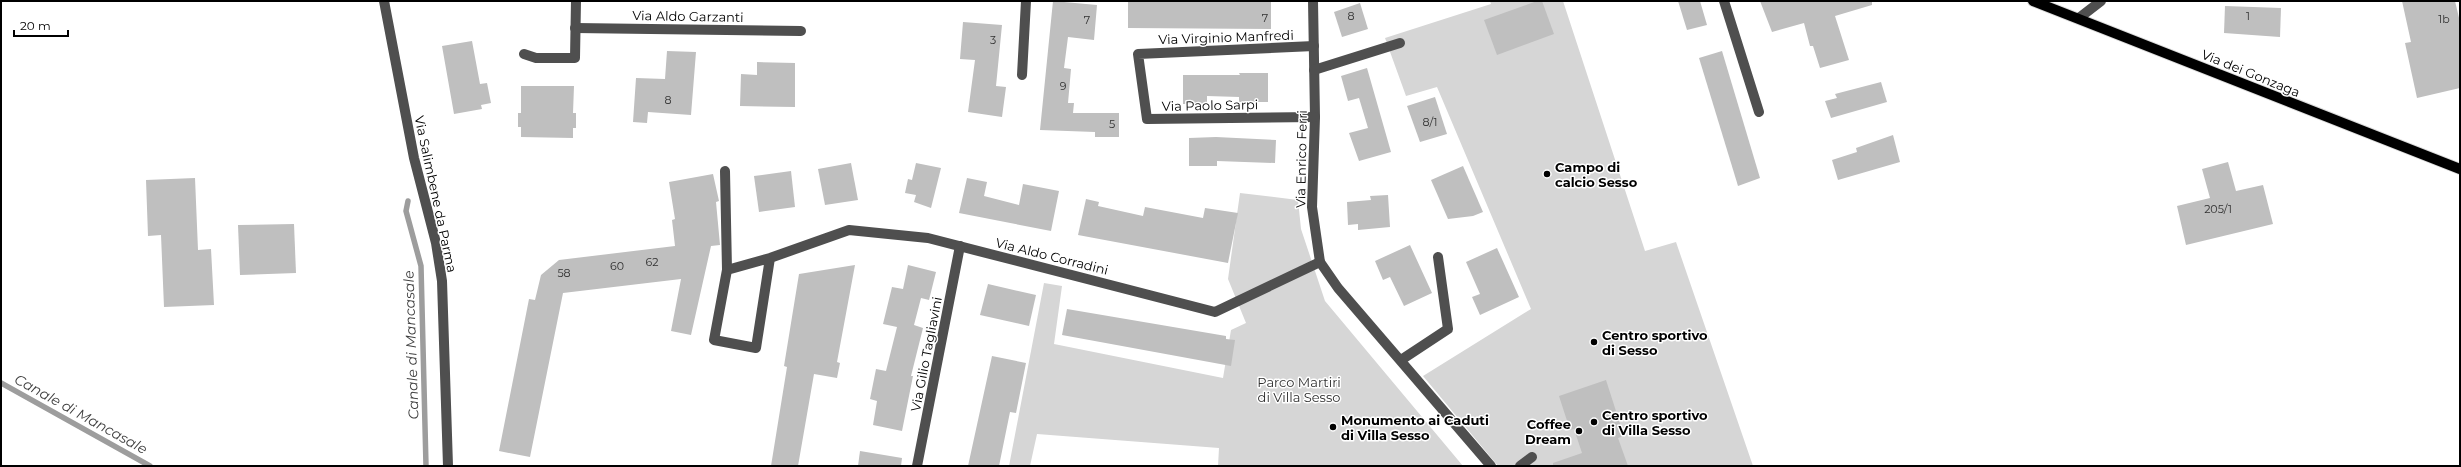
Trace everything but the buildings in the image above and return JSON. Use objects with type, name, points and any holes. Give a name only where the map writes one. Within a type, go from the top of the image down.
[{"type":"main road","name":"Via dei Gonzaga","points":[[2033,1],[2460,169]]},
{"type":"street","name":"Via Salimbene da Parma","points":[[384,1],[414,158],[436,243],[442,281],[448,466]]},
{"type":"street","points":[[524,54],[536,58],[575,58],[576,1]]},
{"type":"street","points":[[1022,75],[1026,1]]},
{"type":"street","name":"Via Enrico Ferri","points":[[1313,1],[1315,117],[1312,207],[1320,262],[1338,288],[1491,466]]},
{"type":"street","points":[[1724,1],[1759,112]]},
{"type":"street","points":[[2079,18],[2101,1]]},
{"type":"street","name":"Via Aldo Garzanti","points":[[575,28],[801,31]]},
{"type":"street","points":[[1314,70],[1400,43]]},
{"type":"street","name":"Via Virginio Manfredi","points":[[1138,54],[1314,46]]},
{"type":"street","name":"Via Paolo Sarpi","points":[[1138,54],[1147,119],[1315,117]]},
{"type":"street","points":[[725,171],[727,270],[714,340],[756,348],[770,258]]},
{"type":"street","name":"Via Aldo Corradini","points":[[727,270],[770,258],[849,230],[928,238],[1215,312],[1320,262]]},
{"type":"street","name":"Via Gilio Tagliavini","points":[[917,466],[960,246]]},
{"type":"street","points":[[1401,360],[1448,329],[1438,258]]},
{"type":"street","points":[[1520,466],[1532,457]]},
{"type":"green space","points":[[1490,1],[1563,1],[1645,251],[1676,242],[1753,466],[1498,466],[1423,376],[1531,309],[1437,87],[1406,96],[1385,38],[1491,4]]},
{"type":"green space","name":"Parco Martiri di Villa Sesso","points":[[1240,193],[1298,200],[1301,229],[1325,301],[1463,466],[1218,466],[1219,448],[1037,434],[1030,466],[1009,466],[1044,283],[1062,286],[1054,344],[1223,378],[1231,330],[1246,323],[1228,279]]},
{"type":"waterway","name":"Canale di Mancasale","points":[[408,201],[406,211],[421,266],[426,466]]},
{"type":"waterway","name":"Canale di Mancasale","points":[[1,383],[150,466]]},
{"type":"place","name":"Campo di calcio Sesso","points":[[1547,174]]},
{"type":"place","name":"Centro sportivo di Sesso","points":[[1594,342]]},
{"type":"place","name":"Centro sportivo di Villa Sesso","points":[[1594,422]]},
{"type":"place","name":"Monumento ai Caduti di Villa Sesso","points":[[1333,427]]},
{"type":"place","name":"Coffee Dream","points":[[1579,431]]}]
